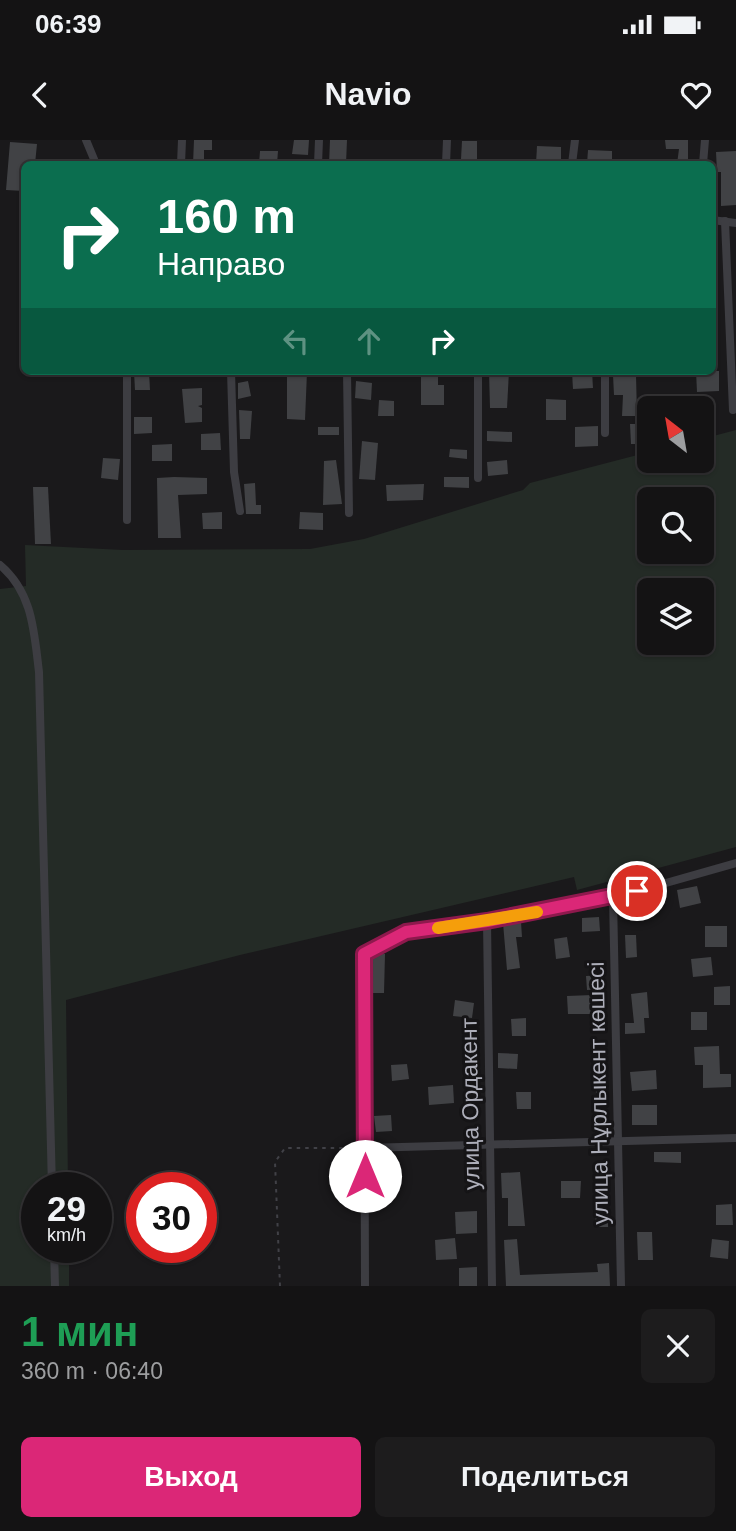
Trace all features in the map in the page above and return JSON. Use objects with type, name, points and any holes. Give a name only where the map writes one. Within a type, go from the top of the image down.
[{"type":"street","points":[[86,140],[95,161]]},
{"type":"street","points":[[181,161],[182,140]]},
{"type":"street","points":[[318,161],[319,140]]},
{"type":"street","points":[[446,161],[447,140]]},
{"type":"street","points":[[572,161],[575,140]]},
{"type":"street","points":[[703,161],[705,140]]},
{"type":"street","points":[[716,220],[736,223]]},
{"type":"street","points":[[725,221],[733,410]]},
{"type":"street","points":[[127,375],[127,520]]},
{"type":"street","points":[[231,375],[234,472],[240,511]]},
{"type":"street","points":[[347,375],[349,513]]},
{"type":"street","points":[[478,375],[478,478]]},
{"type":"street","points":[[605,375],[605,433]]},
{"type":"street","points":[[0,565],[13,576],[26,598],[33,619],[39,672],[52,1172]]},
{"type":"street","points":[[365,1286],[364,954],[406,932],[487,921],[612,898],[736,863]]},
{"type":"street","name":"улица Нұрлыкент көшесі","points":[[612,898],[620,1141],[621,1286]]},
{"type":"street","name":"улица Ордакент","points":[[487,921],[492,1286]]},
{"type":"street","points":[[365,1148],[736,1138]]},
{"type":"street","points":[[54,1263],[55,1286]]},
{"type":"path","points":[[280,1286],[275,1162],[285,1148],[365,1148]]},
{"type":"shaded area","points":[[736,430],[736,847],[577,890],[574,877],[240,955],[66,1000],[68,1172],[21,1172],[21,1263],[69,1263],[69,1286],[0,1286],[0,589],[26,586],[25,545],[123,550],[310,549],[364,539],[523,490],[530,483],[637,455],[637,473],[714,473],[714,436]]},
{"type":"building","points":[[194,140],[212,140],[212,150],[204,150],[204,161],[193,161]]},
{"type":"building","points":[[294,140],[309,140],[308,155],[292,154]]},
{"type":"building","points":[[330,140],[347,140],[346,161],[329,161]]},
{"type":"building","points":[[665,140],[688,140],[688,161],[677,161],[679,149],[666,149]]},
{"type":"building","points":[[462,141],[477,141],[477,160],[461,159]]},
{"type":"building","points":[[10,142],[37,144],[35,161],[21,161],[21,191],[6,190]]},
{"type":"building","points":[[537,146],[561,147],[561,161],[536,161]]},
{"type":"building","points":[[588,150],[612,151],[612,161],[587,161]]},
{"type":"building","points":[[260,151],[278,151],[277,161],[259,161]]},
{"type":"building","points":[[736,151],[736,205],[721,206],[721,172],[717,172],[716,152]]},
{"type":"building","points":[[716,371],[719,371],[719,391],[697,392],[696,375],[716,375]]},
{"type":"building","points":[[134,375],[149,375],[150,390],[135,390]]},
{"type":"building","points":[[287,375],[307,375],[305,420],[287,419]]},
{"type":"building","points":[[421,375],[438,375],[438,385],[444,385],[444,405],[421,405]]},
{"type":"building","points":[[489,375],[509,375],[507,408],[490,408]]},
{"type":"building","points":[[572,375],[592,375],[593,388],[573,389]]},
{"type":"building","points":[[613,375],[636,375],[637,416],[622,416],[623,395],[614,395]]},
{"type":"building","points":[[248,381],[251,396],[238,399],[238,383]]},
{"type":"building","points":[[356,381],[372,383],[371,400],[355,398]]},
{"type":"building","points":[[202,388],[202,405],[198,406],[202,408],[202,422],[185,423],[182,389]]},
{"type":"building","points":[[546,399],[566,400],[566,420],[546,420]]},
{"type":"building","points":[[379,400],[394,401],[394,416],[378,416]]},
{"type":"building","points":[[239,410],[252,411],[250,439],[240,439]]},
{"type":"building","points":[[134,417],[152,417],[152,433],[134,434]]},
{"type":"building","points":[[630,424],[637,424],[637,444],[631,444]]},
{"type":"building","points":[[598,426],[598,446],[575,447],[575,427]]},
{"type":"building","points":[[318,427],[339,427],[339,435],[318,435]]},
{"type":"building","points":[[487,431],[512,432],[512,442],[487,441]]},
{"type":"building","points":[[220,433],[221,450],[201,450],[201,434]]},
{"type":"building","points":[[362,441],[378,443],[375,480],[359,479]]},
{"type":"building","points":[[172,444],[172,461],[152,461],[152,445]]},
{"type":"building","points":[[450,449],[467,450],[467,459],[449,457]]},
{"type":"building","points":[[103,458],[120,459],[118,480],[101,478]]},
{"type":"building","points":[[336,460],[342,504],[323,505],[324,461]]},
{"type":"building","points":[[507,460],[508,474],[488,476],[487,462]]},
{"type":"building","points":[[444,477],[469,477],[469,488],[444,487]]},
{"type":"building","points":[[157,478],[207,478],[207,494],[178,495],[181,538],[158,538]]},
{"type":"building","points":[[255,483],[256,505],[261,505],[261,514],[246,514],[244,484]]},
{"type":"building","points":[[424,484],[423,500],[387,501],[386,485]]},
{"type":"building","points":[[33,487],[48,487],[51,544],[35,544]]},
{"type":"building","points":[[222,512],[222,529],[203,529],[202,513]]},
{"type":"building","points":[[300,512],[323,513],[323,530],[299,529]]},
{"type":"building","points":[[697,886],[701,903],[680,908],[677,890]]},
{"type":"building","points":[[599,917],[600,931],[582,932],[582,918]]},
{"type":"building","points":[[521,922],[522,937],[516,937],[520,968],[507,970],[503,923]]},
{"type":"building","points":[[705,926],[727,926],[727,947],[705,947]]},
{"type":"building","points":[[625,935],[636,935],[637,957],[626,958]]},
{"type":"building","points":[[567,937],[570,957],[556,959],[554,939]]},
{"type":"building","points":[[385,954],[384,993],[372,993],[371,958]]},
{"type":"building","points":[[711,957],[713,975],[693,977],[691,959]]},
{"type":"building","points":[[604,975],[605,989],[587,990],[586,976]]},
{"type":"building","points":[[730,986],[730,1005],[714,1005],[714,987]]},
{"type":"building","points":[[647,992],[649,1018],[644,1018],[645,1033],[625,1034],[625,1023],[634,1023],[631,994]]},
{"type":"building","points":[[592,995],[593,1014],[568,1014],[567,996]]},
{"type":"building","points":[[455,1000],[474,1003],[472,1018],[453,1016]]},
{"type":"building","points":[[691,1012],[707,1012],[707,1030],[691,1030]]},
{"type":"building","points":[[526,1018],[526,1036],[512,1036],[511,1019]]},
{"type":"building","points":[[719,1046],[720,1074],[731,1074],[731,1087],[703,1088],[703,1065],[695,1065],[694,1047]]},
{"type":"building","points":[[498,1053],[518,1054],[517,1069],[498,1068]]},
{"type":"building","points":[[407,1064],[409,1079],[392,1081],[391,1065]]},
{"type":"building","points":[[606,1068],[608,1092],[596,1093],[594,1069]]},
{"type":"building","points":[[656,1070],[657,1089],[632,1091],[630,1072]]},
{"type":"building","points":[[453,1085],[454,1103],[429,1105],[428,1087]]},
{"type":"building","points":[[516,1092],[531,1092],[531,1109],[517,1109]]},
{"type":"building","points":[[632,1105],[657,1105],[657,1125],[632,1125]]},
{"type":"building","points":[[391,1115],[392,1131],[376,1132],[374,1116]]},
{"type":"building","points":[[654,1152],[681,1152],[681,1163],[654,1162]]},
{"type":"building","points":[[520,1172],[525,1226],[508,1226],[508,1198],[502,1198],[501,1173]]},
{"type":"building","points":[[561,1181],[581,1181],[580,1198],[561,1198]]},
{"type":"building","points":[[732,1204],[733,1225],[716,1225],[716,1205]]},
{"type":"building","points":[[596,1207],[608,1207],[608,1227],[595,1227]]},
{"type":"building","points":[[477,1211],[477,1233],[456,1234],[455,1212]]},
{"type":"building","points":[[637,1232],[652,1232],[653,1260],[638,1260]]},
{"type":"building","points":[[455,1238],[457,1259],[436,1260],[435,1240]]},
{"type":"building","points":[[517,1239],[520,1275],[598,1272],[597,1264],[609,1263],[610,1286],[506,1286],[504,1240]]},
{"type":"building","points":[[712,1239],[729,1241],[728,1259],[710,1257]]},
{"type":"building","points":[[477,1267],[477,1286],[459,1286],[459,1268]]},
{"type":"slow traffic","points":[[438,928],[537,912]]},
{"type":"route","points":[[365,1176],[364,954],[406,932],[487,921],[637,891]]}]
